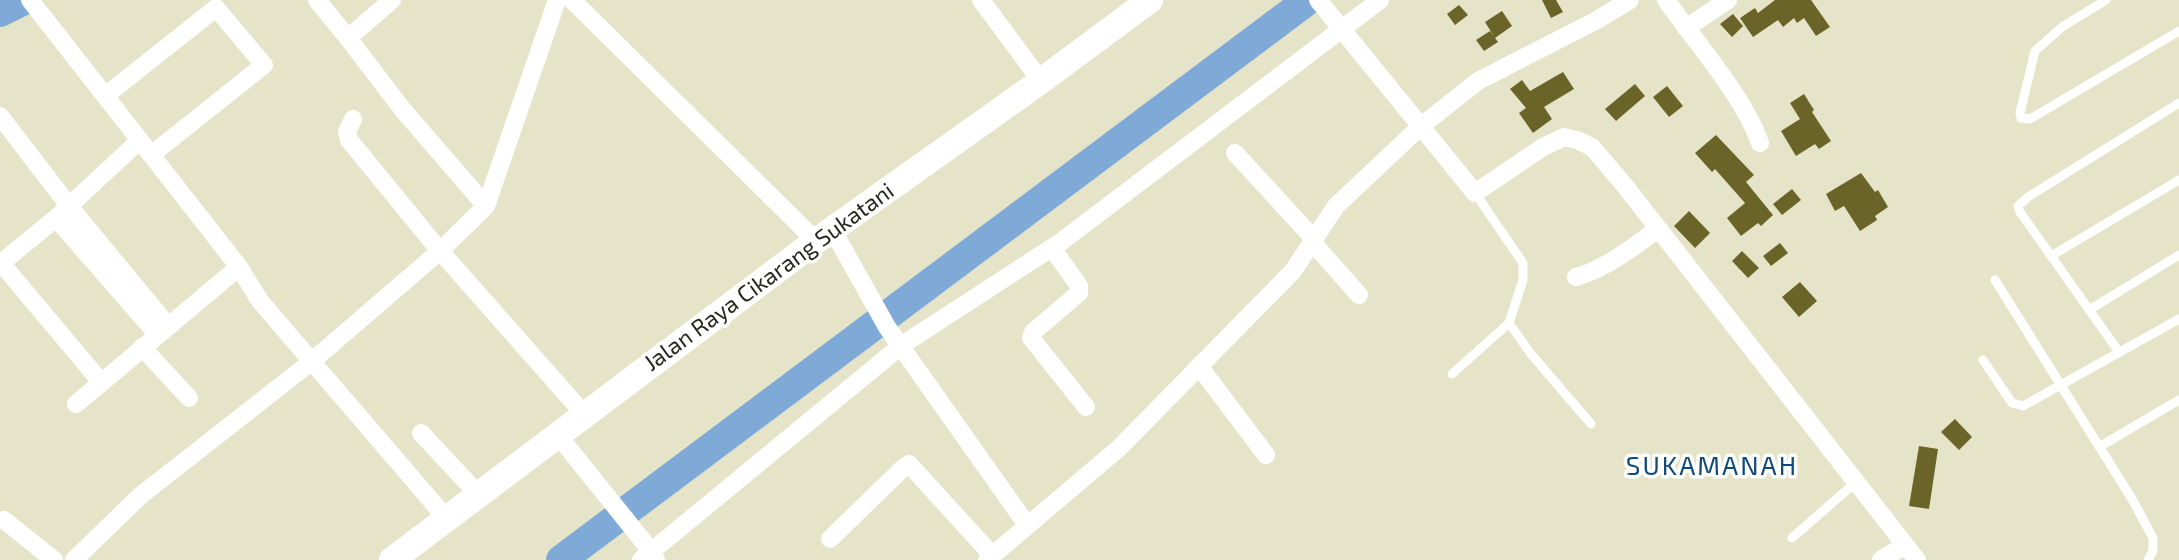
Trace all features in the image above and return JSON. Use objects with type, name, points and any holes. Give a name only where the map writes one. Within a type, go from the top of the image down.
[{"type":"main road","name":"Jalan Raya Cikarang Sukatani","points":[[392,560],[824,235],[1041,82],[1150,0]]},
{"type":"street","points":[[30,0],[239,267],[260,301],[447,519]]},
{"type":"street","points":[[317,0],[403,110],[486,206]]},
{"type":"street","points":[[348,38],[392,0]]},
{"type":"street","points":[[74,560],[140,496],[312,362],[440,251],[486,206],[557,0]]},
{"type":"street","points":[[572,0],[824,235],[868,293],[887,327],[1027,525]]},
{"type":"street","points":[[981,0],[1041,82]]},
{"type":"street","points":[[557,435],[636,533],[649,557],[902,345],[1052,248],[1380,0]]},
{"type":"street","points":[[830,539],[909,464],[989,557],[1119,448],[1293,271],[1336,206],[1420,127],[1478,81],[1597,20],[1630,0]]},
{"type":"street","points":[[1666,0],[1743,109],[1760,144]]},
{"type":"street","points":[[1686,28],[1728,0]]},
{"type":"street","points":[[1322,5],[1475,193],[1543,147],[1564,137],[1592,147],[1917,560]]},
{"type":"street","points":[[105,96],[216,8],[264,65],[150,156]]},
{"type":"street","points":[[0,116],[63,212],[162,330]]},
{"type":"street","points":[[353,119],[347,132],[349,140],[440,251],[584,414]]},
{"type":"street","points":[[4,261],[63,212],[138,141]]},
{"type":"street","points":[[1235,153],[1359,295]]},
{"type":"street","points":[[1576,277],[1590,273],[1630,250],[1658,229]]},
{"type":"street","points":[[0,240],[4,261],[101,382]]},
{"type":"street","points":[[1052,248],[1079,286],[1079,293],[1033,332],[1031,338],[1086,407]]},
{"type":"street","points":[[76,404],[239,267]]},
{"type":"street","points":[[142,347],[189,398]]},
{"type":"street","points":[[1199,366],[1266,456]]},
{"type":"street","points":[[421,433],[478,494]]},
{"type":"street","points":[[4,520],[54,560]]},
{"type":"street","points":[[1881,560],[1905,544]]},
{"type":"lane","points":[[2106,0],[2062,27],[2035,51],[2021,118],[2030,119],[2179,31]]},
{"type":"lane","points":[[2119,352],[2050,256],[2018,206],[2020,202],[2179,103]]},
{"type":"lane","points":[[2050,256],[2179,180]]},
{"type":"lane","points":[[1452,374],[1509,323],[1523,280],[1523,263],[1475,193]]},
{"type":"lane","points":[[2089,310],[2179,255]]},
{"type":"lane","points":[[1995,280],[2132,499],[2153,538],[2153,551],[2148,560]]},
{"type":"lane","points":[[1983,360],[2012,403],[2018,406],[2179,319]]},
{"type":"lane","points":[[1509,323],[1557,386],[1591,424]]},
{"type":"lane","points":[[2099,447],[2179,400]]},
{"type":"lane","points":[[1793,538],[1856,482]]},
{"type":"building","points":[[1542,0],[1556,0],[1563,12],[1551,18]]},
{"type":"building","points":[[1775,0],[1811,0],[1830,27],[1816,36],[1804,18],[1797,23],[1794,18],[1783,27],[1778,20],[1753,37],[1740,18],[1755,8],[1758,13]]},
{"type":"building","points":[[1459,5],[1468,15],[1455,25],[1447,14]]},
{"type":"building","points":[[1502,11],[1512,26],[1495,38],[1485,22]]},
{"type":"building","points":[[1733,14],[1743,26],[1732,37],[1720,24]]},
{"type":"building","points":[[1490,31],[1498,42],[1484,51],[1476,40]]},
{"type":"building","points":[[1563,72],[1574,89],[1544,107],[1552,119],[1533,133],[1519,113],[1526,108],[1510,89],[1522,80],[1530,91]]},
{"type":"building","points":[[1635,84],[1645,96],[1616,121],[1605,109]]},
{"type":"building","points":[[1667,86],[1683,106],[1669,117],[1653,97]]},
{"type":"building","points":[[1804,94],[1831,141],[1819,149],[1815,144],[1796,156],[1781,131],[1800,119],[1790,103]]},
{"type":"building","points":[[1716,135],[1754,175],[1746,182],[1773,215],[1761,226],[1758,223],[1741,236],[1727,218],[1745,203],[1715,169],[1712,172],[1695,153]]},
{"type":"building","points":[[1861,173],[1875,192],[1878,190],[1888,207],[1875,216],[1877,220],[1860,231],[1844,206],[1835,211],[1826,194]]},
{"type":"building","points":[[1792,189],[1801,200],[1782,215],[1773,204]]},
{"type":"building","points":[[1689,211],[1710,233],[1695,248],[1674,226]]},
{"type":"building","points":[[1780,243],[1788,253],[1771,266],[1763,256]]},
{"type":"building","points":[[1742,251],[1759,268],[1748,278],[1732,261]]},
{"type":"building","points":[[1800,282],[1817,301],[1799,317],[1782,297]]},
{"type":"building","points":[[1955,419],[1972,437],[1959,450],[1941,432]]},
{"type":"building","points":[[1919,446],[1938,449],[1929,509],[1909,506]]},
{"type":"waterway","points":[[0,12],[24,0]]},
{"type":"waterway","points":[[561,560],[1308,0]]},
{"type":"district","name":"SUKAMANAH","points":[[1712,466]]}]
